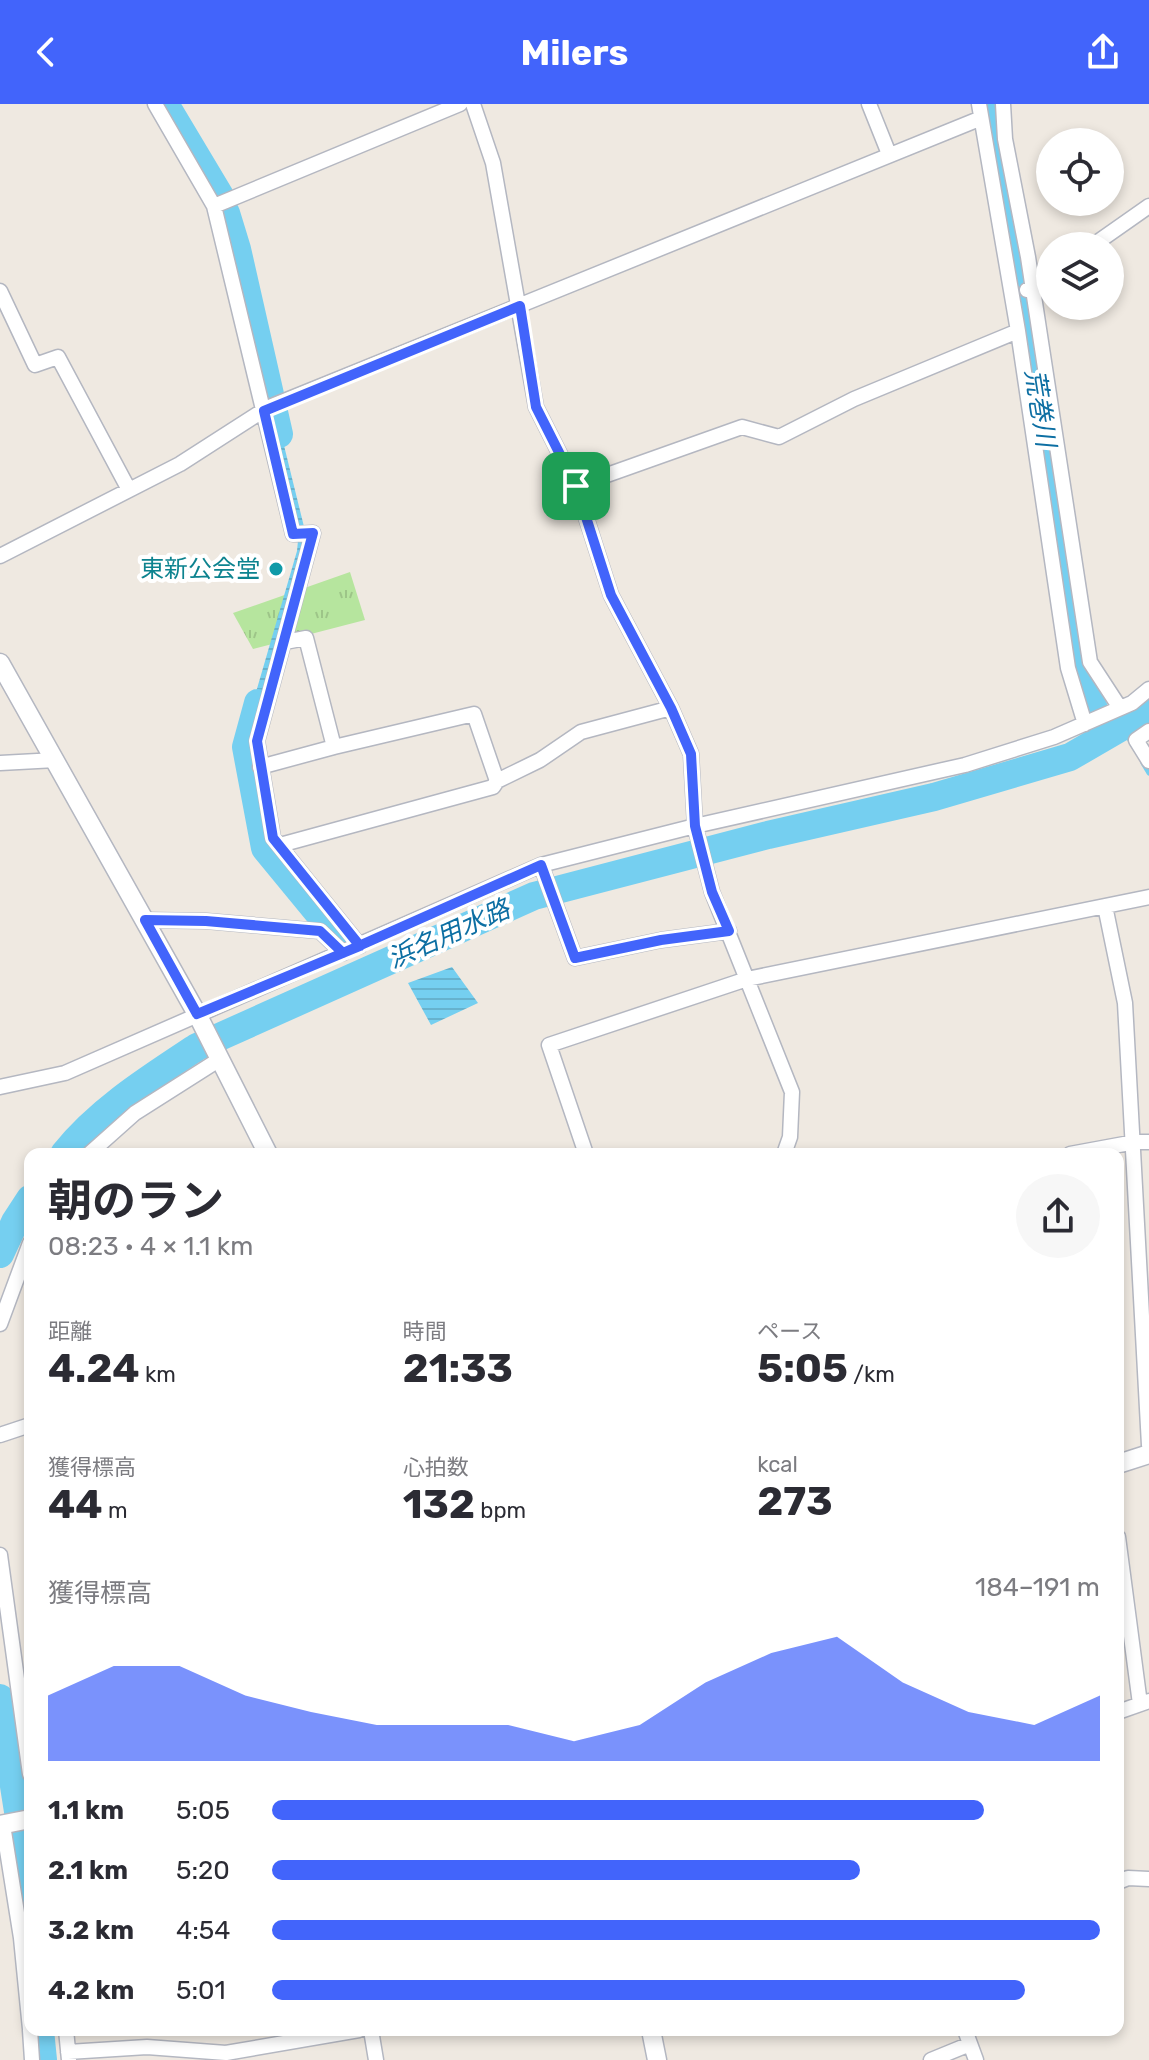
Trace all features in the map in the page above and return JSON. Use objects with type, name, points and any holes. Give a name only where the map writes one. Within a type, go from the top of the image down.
[{"type":"street","points":[[155,104],[214,206],[270,408],[293,534],[313,533],[257,741],[273,838],[360,946]]},
{"type":"street","points":[[214,206],[460,104]]},
{"type":"street","points":[[473,104],[493,163],[536,407],[576,486],[611,595],[671,708],[691,754],[696,830],[712,892],[792,1092],[790,1137],[786,1148]]},
{"type":"street","points":[[869,104],[889,154]]},
{"type":"street","points":[[1003,104],[1005,139],[1028,257],[1020,291],[1018,331],[1068,668],[1085,724]]},
{"type":"street","points":[[0,556],[180,464],[270,408],[647,256],[889,154],[979,112],[1020,291],[1090,662],[1120,708]]},
{"type":"street","points":[[1112,232],[1149,206]]},
{"type":"street","points":[[1020,291],[1036,283]]},
{"type":"street","points":[[0,291],[35,365],[58,357],[128,488]]},
{"type":"street","points":[[576,486],[742,427],[779,437],[854,399],[1018,331]]},
{"type":"street","points":[[285,642],[306,638],[334,747]]},
{"type":"street","points":[[0,663],[145,920],[265,1148]]},
{"type":"street","points":[[0,1087],[65,1073],[200,1021],[541,865],[965,765],[1054,737],[1132,703],[1149,689]]},
{"type":"street","points":[[280,845],[493,787],[497,781],[540,760],[581,732],[671,708]]},
{"type":"street","points":[[260,767],[474,714],[497,781]]},
{"type":"street","points":[[1149,731],[1136,740],[1149,761]]},
{"type":"street","points":[[0,763],[56,760]]},
{"type":"street","points":[[541,865],[575,958],[661,940],[729,931]]},
{"type":"street","points":[[584,1148],[549,1045],[747,979],[1149,897]]},
{"type":"street","points":[[1105,906],[1125,1003],[1127,1071],[1142,1142],[1149,1445]]},
{"type":"street","points":[[145,920],[206,921],[320,931],[343,953]]},
{"type":"street","points":[[96,1148],[135,1113],[220,1059]]},
{"type":"street","points":[[1106,1148],[1142,1142]]},
{"type":"street","points":[[0,1324],[24,1259]]},
{"type":"street","points":[[0,1435],[24,1427]]},
{"type":"street","points":[[1124,1462],[1149,1454]]},
{"type":"street","points":[[0,1555],[24,1730]]},
{"type":"street","points":[[1124,1574],[1145,1702],[1124,1710]]},
{"type":"street","points":[[24,1821],[4,1825],[24,1969]]},
{"type":"street","points":[[1124,1880],[1149,1879]]},
{"type":"street","points":[[30,2036],[32,2060]]},
{"type":"street","points":[[67,2036],[69,2056],[147,2047],[226,2053],[324,2036]]},
{"type":"street","points":[[372,2036],[376,2060]]},
{"type":"street","points":[[652,2036],[657,2060]]},
{"type":"street","points":[[931,2060],[968,2037],[976,2060]]},
{"type":"green space","points":[[350,572],[365,620],[253,649],[233,613]]},
{"type":"water","points":[[276,413],[309,547],[254,739],[243,737],[297,551],[299,530],[271,414]]},
{"type":"water","points":[[452,967],[478,1003],[431,1025],[408,983]]},
{"type":"waterway","points":[[165,104],[220,196]]},
{"type":"waterway","name":"荒巻川","points":[[993,104],[1064,560],[1076,668],[1094,709]]},
{"type":"waterway","points":[[226,213],[279,434]]},
{"type":"waterway","points":[[258,703],[246,747],[265,848],[344,944]]},
{"type":"waterway","name":"浜名用水路","points":[[69,1148],[109,1109],[197,1047],[534,896],[768,835],[934,797],[1070,757],[1149,711]]},
{"type":"waterway","points":[[1123,727],[1132,744]]},
{"type":"waterway","points":[[1143,763],[1149,773]]},
{"type":"waterway","name":"浜名用水路","points":[[0,1254],[24,1208]]},
{"type":"waterway","name":"浜名用水路","points":[[0,1698],[24,1855]]},
{"type":"waterway","name":"浜名用水路","points":[[41,2036],[43,2060]]},
{"type":"place","name":"東新公会堂","points":[[276,569]]},
{"type":"route","points":[[576,486],[536,407],[520,306],[264,411],[293,534],[313,533],[257,741],[260,767],[273,838],[360,946],[197,1014],[145,920],[206,921],[320,931],[343,953],[360,946],[541,865],[575,958],[661,940],[729,931],[712,892],[695,826],[691,754],[671,708],[611,595],[576,486]]}]
